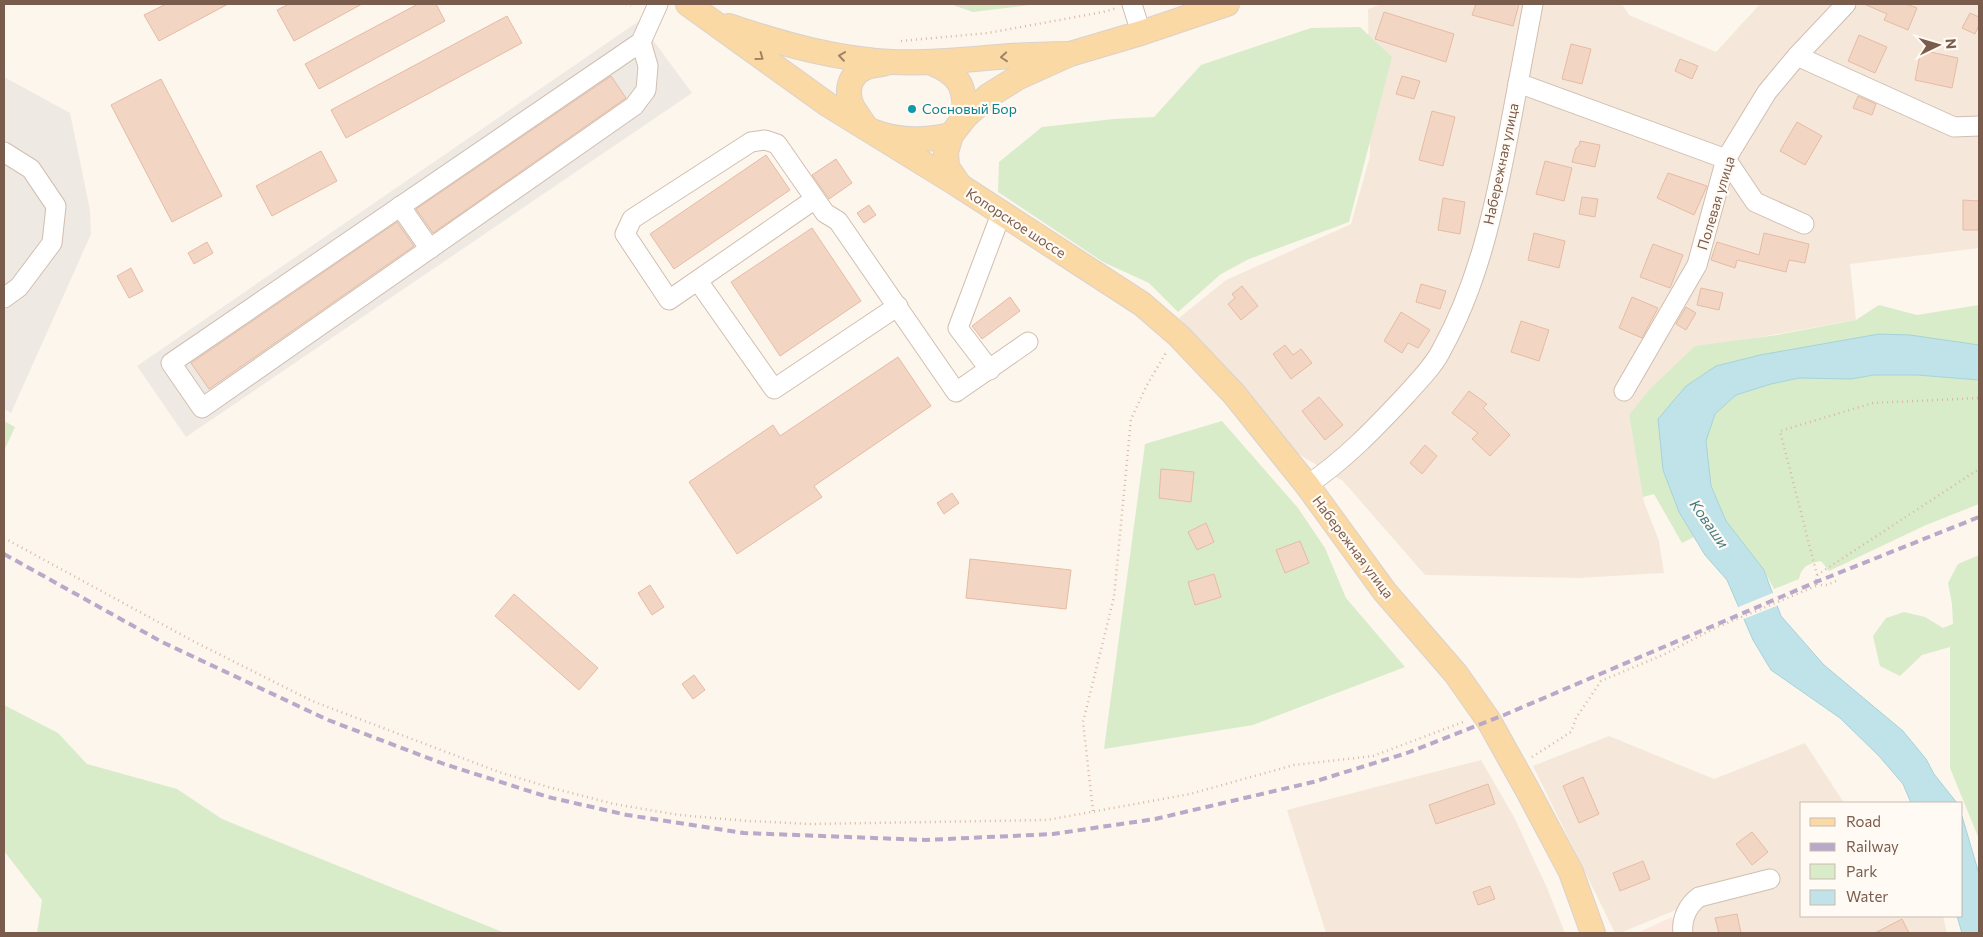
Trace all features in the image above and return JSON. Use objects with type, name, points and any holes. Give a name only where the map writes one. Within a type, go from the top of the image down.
[{"type":"main road","points":[[891,52],[856,74],[850,82],[848,94],[852,107],[870,131],[895,138],[916,141],[958,126],[988,96],[1017,78],[1070,54],[1141,33],[1227,4]]},
{"type":"main road","points":[[697,11],[776,42],[813,51],[891,52],[932,63],[948,70],[958,80],[965,96],[958,126],[946,152],[947,167],[960,186]]},
{"type":"main road","name":"Копорское шоссе","points":[[697,11],[827,104],[960,186],[1142,304],[1179,336],[1234,394],[1307,485]]},
{"type":"main road","points":[[932,63],[1012,56],[1070,54]]},
{"type":"main road","name":"Набережная улица","points":[[1307,485],[1385,592],[1456,674],[1489,721],[1571,872],[1593,933]]},
{"type":"street","points":[[641,42],[648,66],[646,90],[634,106],[202,408],[171,363],[641,42],[658,4]]},
{"type":"street","name":"Набережная улица","points":[[1307,485],[1322,476],[1384,419],[1421,378],[1441,352],[1459,315],[1472,282],[1493,211],[1533,4]]},
{"type":"street","name":"Полевая улица","points":[[1624,391],[1697,265],[1726,159],[1767,92],[1797,56],[1846,4]]},
{"type":"street","points":[[1126,5],[1141,33]]},
{"type":"street","points":[[1797,56],[1954,127],[1979,126]]},
{"type":"street","name":"Набережная улица","points":[[1518,83],[1726,159]]},
{"type":"street","points":[[815,199],[669,300],[625,234],[632,219],[751,142],[765,140],[777,144],[825,213],[838,221],[956,392],[1028,342]]},
{"type":"street","points":[[4,152],[31,169],[56,206],[52,243],[20,287],[4,298]]},
{"type":"street","points":[[1726,159],[1756,202],[1804,224]]},
{"type":"street","points":[[400,206],[430,249]]},
{"type":"street","points":[[990,370],[958,328],[1001,214]]},
{"type":"street","points":[[698,280],[774,389],[898,306]]},
{"type":"street","points":[[1683,933],[1682,926],[1689,904],[1699,896],[1770,879]]},
{"type":"path","points":[[626,4],[631,6]]},
{"type":"path","points":[[891,52],[1103,12],[1126,5]]},
{"type":"path","points":[[1093,812],[1083,722],[1114,597],[1131,419],[1147,385],[1170,347],[1179,336]]},
{"type":"path","points":[[1817,585],[1818,575],[1780,431],[1873,403],[1979,398]]},
{"type":"path","points":[[1818,575],[1979,469]]},
{"type":"path","points":[[4,538],[193,642],[312,701],[499,772],[614,804],[689,816],[811,824],[1047,820],[1190,794],[1294,765],[1373,756],[1473,719]]},
{"type":"path","points":[[1524,762],[1572,732],[1576,718],[1601,681],[1665,654],[1715,628],[1817,585],[1827,585],[1836,581]]},
{"type":"shaded area","points":[[1382,4],[1622,4],[1629,15],[1716,52],[1760,4],[1979,4],[1979,248],[1850,264],[1856,320],[1744,340],[1629,415],[1644,502],[1659,541],[1664,573],[1579,578],[1425,575],[1343,481],[1292,450],[1179,318],[1226,280],[1351,224],[1370,156],[1368,9]]},
{"type":"shaded area","points":[[639,21],[692,93],[186,437],[137,366]]},
{"type":"shaded area","points":[[4,77],[70,113],[90,210],[91,234],[11,413],[4,409]]},
{"type":"shaded area","points":[[1609,736],[1714,779],[1805,743],[1843,802],[1800,802],[1800,917],[1943,917],[1947,933],[1681,933],[1676,910],[1620,933],[1615,933],[1533,766]]},
{"type":"shaded area","points":[[1481,760],[1514,817],[1547,888],[1565,933],[1326,933],[1287,810]]},
{"type":"shaded area","points":[[1672,917],[1675,933],[1637,933]]},
{"type":"green space","points":[[950,4],[1039,4],[973,12]]},
{"type":"green space","points":[[1360,27],[1392,57],[1349,222],[1249,259],[1221,274],[1178,312],[1149,283],[1103,262],[998,192],[999,162],[1042,127],[1114,119],[1154,117],[1201,65],[1311,28]]},
{"type":"green space","points":[[1879,305],[1917,315],[1979,305],[1979,345],[1910,335],[1760,355],[1716,366],[1679,512],[1694,537],[1682,543],[1654,494],[1643,497],[1629,415],[1650,389],[1695,346],[1777,335],[1856,320]]},
{"type":"green space","points":[[1874,375],[1917,375],[1979,380],[1979,504],[1926,525],[1829,571],[1821,561],[1809,565],[1804,568],[1799,579],[1774,589],[1764,570],[1726,521],[1711,486],[1706,441],[1715,414],[1736,395],[1771,384],[1799,378],[1851,379]]},
{"type":"green space","points":[[4,421],[15,427],[4,451]]},
{"type":"green space","points":[[1222,421],[1298,508],[1325,548],[1346,598],[1405,667],[1253,725],[1104,749],[1145,444]]},
{"type":"green space","points":[[1979,555],[1979,839],[1950,768],[1950,647],[1922,655],[1900,676],[1880,666],[1873,636],[1886,618],[1904,612],[1925,617],[1943,628],[1953,624],[1948,583],[1958,564]]},
{"type":"green space","points":[[4,705],[58,733],[87,764],[177,789],[222,819],[505,933],[37,933],[42,900],[4,851]]},
{"type":"water","name":"Коваши","points":[[1879,334],[1910,335],[1979,345],[1979,380],[1917,375],[1874,375],[1851,379],[1799,378],[1771,384],[1736,395],[1715,414],[1706,441],[1711,486],[1726,521],[1764,570],[1781,616],[1824,665],[1903,731],[1926,759],[1934,774],[1956,802],[1911,802],[1903,784],[1879,756],[1840,718],[1771,670],[1753,640],[1727,580],[1705,555],[1679,512],[1663,470],[1658,419],[1686,386],[1716,366],[1760,355]]},
{"type":"water","points":[[1963,819],[1979,874],[1979,933],[1962,933],[1957,917],[1963,917]]},
{"type":"pier","points":[[1775,592],[1779,605],[1741,620],[1736,608]]},
{"type":"building","points":[[166,4],[228,4],[159,41],[144,15]]},
{"type":"building","points":[[289,4],[362,4],[294,41],[277,10]]},
{"type":"building","points":[[418,4],[436,4],[445,21],[319,89],[305,64]]},
{"type":"building","points":[[1476,4],[1519,4],[1513,26],[1472,15]]},
{"type":"building","points":[[1864,4],[1906,4],[1917,8],[1908,30],[1884,20],[1887,14]]},
{"type":"building","points":[[1384,12],[1454,34],[1446,62],[1375,39]]},
{"type":"building","points":[[1970,13],[1979,17],[1979,25],[1975,34],[1962,28]]},
{"type":"building","points":[[507,16],[522,43],[346,138],[331,110]]},
{"type":"building","points":[[1859,35],[1887,47],[1875,73],[1848,61]]},
{"type":"building","points":[[1571,44],[1591,49],[1582,84],[1562,79]]},
{"type":"building","points":[[1921,50],[1958,58],[1952,88],[1915,80]]},
{"type":"building","points":[[1680,59],[1698,66],[1692,79],[1675,71]]},
{"type":"building","points":[[611,76],[626,98],[433,233],[416,209]]},
{"type":"building","points":[[1402,76],[1420,81],[1414,99],[1396,94]]},
{"type":"building","points":[[161,79],[222,196],[172,222],[111,105]]},
{"type":"building","points":[[1858,96],[1876,104],[1872,115],[1853,108]]},
{"type":"building","points":[[1432,111],[1455,117],[1443,166],[1419,160]]},
{"type":"building","points":[[1797,122],[1822,136],[1805,165],[1780,151]]},
{"type":"building","points":[[1580,141],[1600,145],[1595,167],[1572,162]]},
{"type":"building","points":[[321,151],[337,181],[272,216],[256,186]]},
{"type":"building","points":[[766,155],[790,190],[674,269],[650,234]]},
{"type":"building","points":[[836,159],[852,183],[829,199],[812,175]]},
{"type":"building","points":[[1545,161],[1572,168],[1564,201],[1536,194]]},
{"type":"building","points":[[1668,173],[1707,186],[1694,215],[1657,198]]},
{"type":"building","points":[[1582,197],[1598,199],[1595,217],[1579,214]]},
{"type":"building","points":[[1443,198],[1465,202],[1460,234],[1438,230]]},
{"type":"building","points":[[1963,200],[1979,201],[1979,230],[1963,230]]},
{"type":"building","points":[[869,205],[876,215],[864,223],[857,213]]},
{"type":"building","points":[[397,222],[414,246],[209,389],[191,363]]},
{"type":"building","points":[[812,228],[861,301],[780,356],[731,282]]},
{"type":"building","points":[[1534,233],[1565,241],[1559,268],[1528,260]]},
{"type":"building","points":[[1764,233],[1809,244],[1805,263],[1789,260],[1786,272],[1737,260],[1735,268],[1711,260],[1717,242],[1759,255]]},
{"type":"building","points":[[207,242],[213,253],[194,264],[188,253]]},
{"type":"building","points":[[1653,244],[1683,255],[1670,288],[1640,277]]},
{"type":"building","points":[[131,268],[143,291],[129,298],[117,276]]},
{"type":"building","points":[[1421,284],[1446,291],[1440,309],[1416,302]]},
{"type":"building","points":[[1242,286],[1258,306],[1241,320],[1228,304],[1235,298],[1232,294]]},
{"type":"building","points":[[1701,288],[1723,293],[1719,310],[1697,305]]},
{"type":"building","points":[[1010,297],[1020,311],[982,339],[972,326]]},
{"type":"building","points":[[1632,297],[1658,308],[1642,338],[1619,328]]},
{"type":"building","points":[[1686,307],[1696,313],[1686,330],[1676,324]]},
{"type":"building","points":[[1401,312],[1430,330],[1418,348],[1408,343],[1402,353],[1384,341]]},
{"type":"building","points":[[1521,321],[1549,330],[1539,361],[1511,352]]},
{"type":"building","points":[[1285,345],[1293,355],[1301,349],[1312,363],[1291,379],[1273,354]]},
{"type":"building","points":[[898,357],[931,406],[814,486],[822,497],[737,554],[689,482],[773,425],[780,436]]},
{"type":"building","points":[[1469,391],[1487,404],[1483,408],[1510,435],[1490,456],[1472,439],[1478,433],[1452,413]]},
{"type":"building","points":[[1319,397],[1343,425],[1325,440],[1302,411]]},
{"type":"building","points":[[1425,445],[1437,456],[1422,474],[1410,463]]},
{"type":"building","points":[[1161,469],[1194,472],[1191,502],[1159,498]]},
{"type":"building","points":[[952,493],[959,503],[944,514],[937,503]]},
{"type":"building","points":[[1206,523],[1214,542],[1197,550],[1188,532]]},
{"type":"building","points":[[1300,541],[1309,563],[1285,573],[1276,550]]},
{"type":"building","points":[[970,559],[1071,570],[1066,609],[966,598]]},
{"type":"building","points":[[1214,574],[1221,597],[1195,605],[1188,582]]},
{"type":"building","points":[[650,585],[664,607],[652,615],[638,593]]},
{"type":"building","points":[[514,594],[598,668],[579,690],[495,616]]},
{"type":"building","points":[[694,675],[705,690],[693,699],[682,684]]},
{"type":"building","points":[[1583,777],[1599,814],[1579,823],[1563,786]]},
{"type":"building","points":[[1488,784],[1495,804],[1436,824],[1429,805]]},
{"type":"building","points":[[1752,832],[1768,852],[1752,865],[1736,844]]},
{"type":"building","points":[[1643,861],[1650,879],[1620,891],[1613,873]]},
{"type":"building","points":[[1490,886],[1495,899],[1478,905],[1473,892]]},
{"type":"building","points":[[1737,914],[1741,933],[1719,933],[1715,918]]},
{"type":"building","points":[[1902,919],[1909,933],[1875,933]]},
{"type":"railway","points":[[4,554],[162,642],[328,720],[444,764],[548,797],[627,815],[744,833],[926,840],[1053,834],[1155,819],[1313,782],[1407,753],[1504,715],[1816,582],[1979,517]]},
{"type":"place","name":"Сосновый Бор","points":[[912,109]]}]
